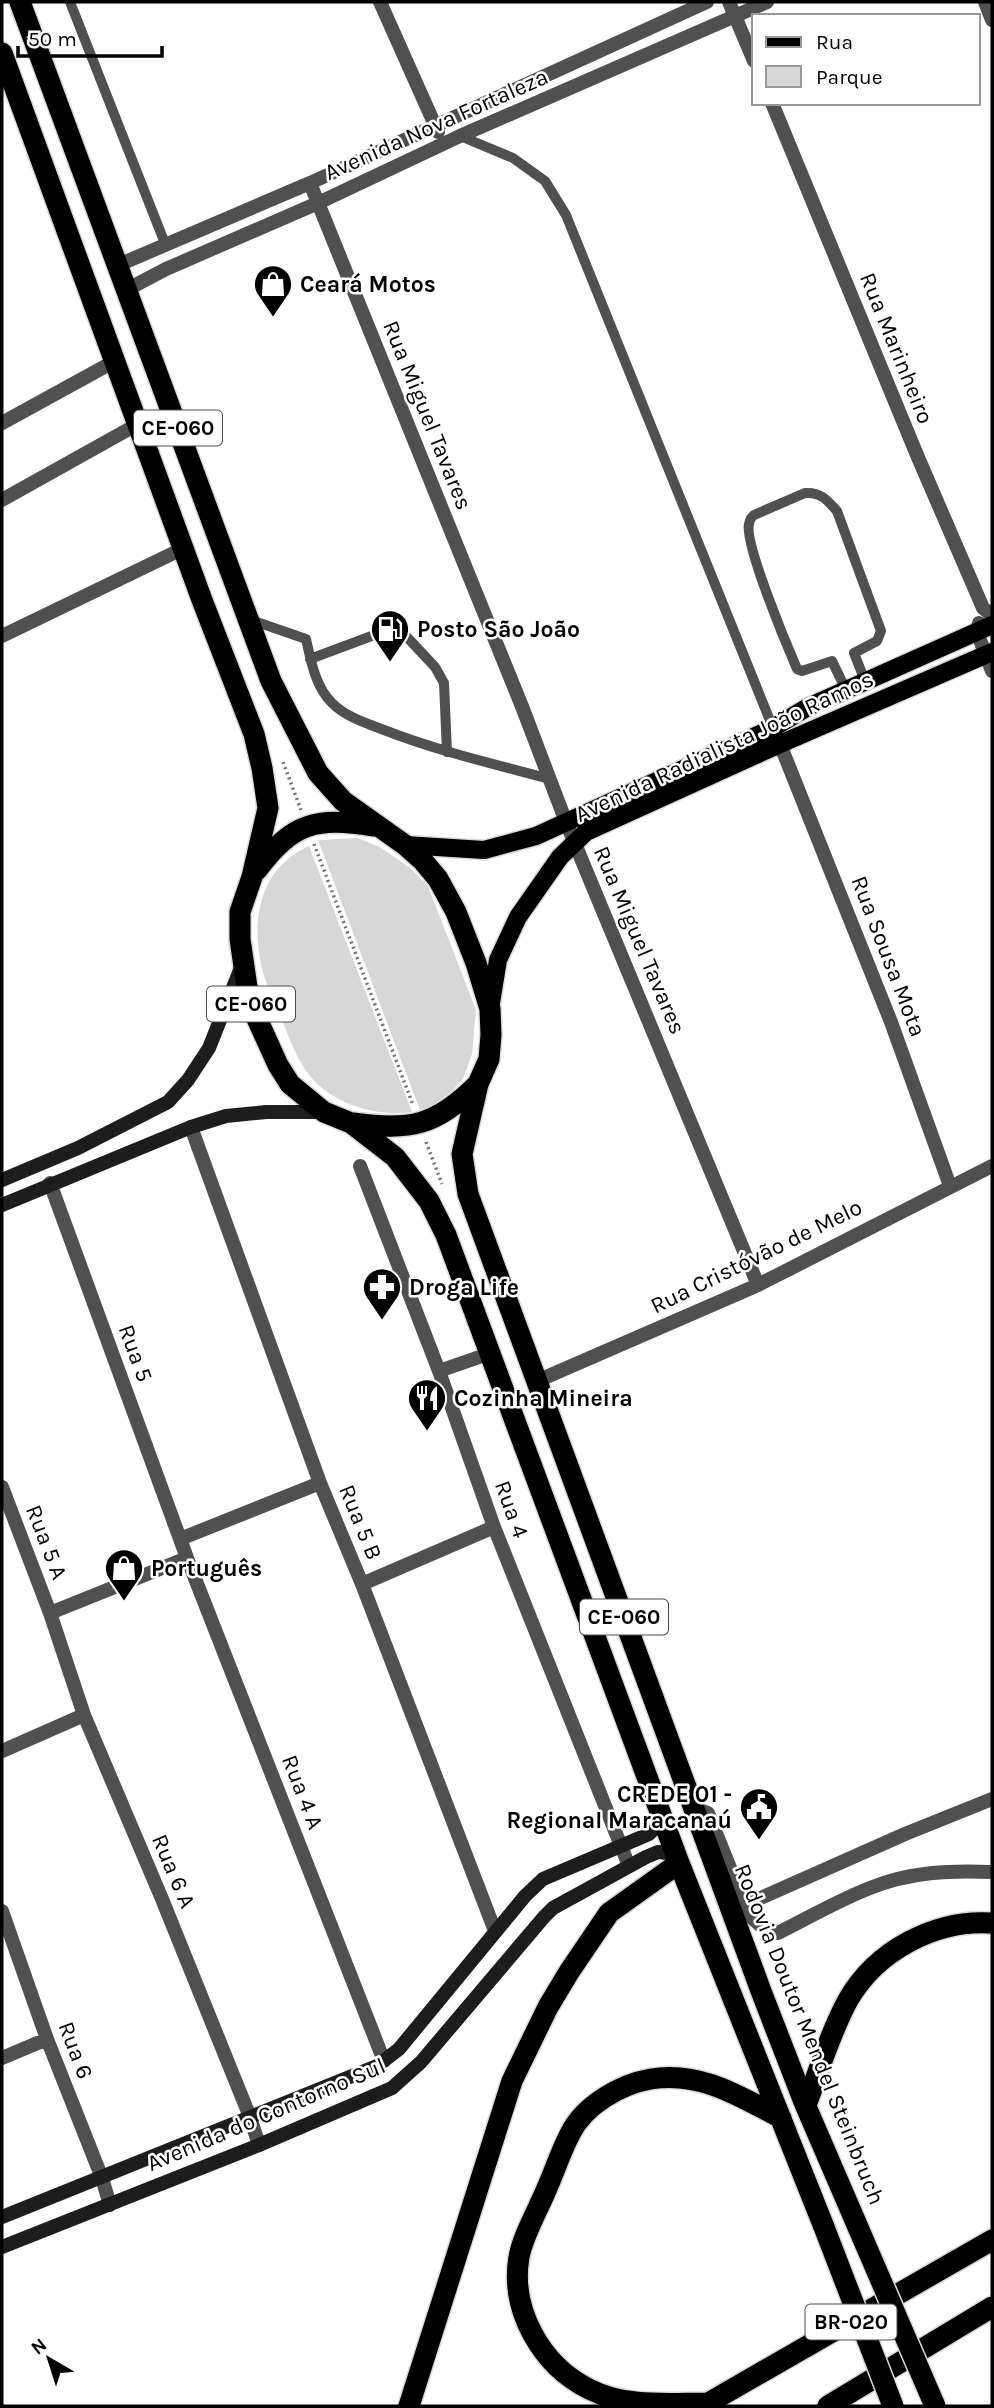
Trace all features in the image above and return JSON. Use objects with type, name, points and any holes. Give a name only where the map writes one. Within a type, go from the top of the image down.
[{"type":"highway","name":"CE-060","points":[[20,2],[271,681],[317,773],[343,801],[380,827]]},
{"type":"highway","name":"CE-060","points":[[2,53],[254,734],[268,808],[252,877],[240,912],[249,1000],[278,1065],[290,1084],[324,1112],[351,1123],[395,1157],[429,1201],[446,1235],[488,1354],[678,1858],[893,2406]]},
{"type":"highway","points":[[252,877],[279,843],[307,826],[328,821],[380,827]]},
{"type":"highway","name":"Rodovia Doutor Mendel Steinbruch","points":[[380,827],[424,861],[438,879],[456,912],[490,1009],[489,1059],[478,1084],[462,1154],[468,1194],[761,1991],[806,2105],[935,2406]]},
{"type":"highway","points":[[351,1123],[388,1128],[420,1125],[457,1105],[478,1084]]},
{"type":"highway","points":[[409,2406],[512,2081],[529,2043],[569,1972],[609,1913],[678,1858]]},
{"type":"highway","points":[[806,2105],[839,2017],[861,1981],[876,1966],[892,1952],[928,1933],[967,1924],[992,1923]]},
{"type":"highway","points":[[706,2405],[622,2400],[590,2390],[562,2372],[539,2345],[526,2320],[519,2292],[520,2255],[570,2131],[593,2107],[620,2089],[651,2079],[676,2077],[700,2080],[716,2084],[781,2118]]},
{"type":"highway","name":"BR-020","points":[[706,2405],[992,2241]]},
{"type":"highway","name":"BR-020","points":[[828,2406],[992,2307]]},
{"type":"highway","points":[[970,2320],[992,2315]]},
{"type":"main road","name":"Avenida Radialista João Ramos","points":[[490,1009],[498,960],[519,917],[554,865],[586,832],[776,736],[808,707],[984,628]]},
{"type":"main road","name":"Avenida Radialista João Ramos","points":[[405,845],[484,850],[536,836],[776,736],[990,659]]},
{"type":"street","points":[[380,2],[443,144]]},
{"type":"street","name":"Avenida Nova Fortaleza","points":[[116,266],[310,183],[707,2]]},
{"type":"street","points":[[729,2],[752,56]]},
{"type":"street","name":"Avenida Nova Fortaleza","points":[[126,290],[166,269],[318,203],[460,136],[767,2]]},
{"type":"street","points":[[985,2],[992,20]]},
{"type":"street","name":"Rua Marinheiro","points":[[773,105],[987,612],[984,628]]},
{"type":"street","name":"Rua Miguel Tavares","points":[[310,183],[523,709],[566,822],[758,1285]]},
{"type":"street","points":[[2,423],[115,361]]},
{"type":"street","points":[[2,500],[138,424]]},
{"type":"street","points":[[2,636],[184,548]]},
{"type":"street","points":[[984,628],[990,659]]},
{"type":"street","name":"Rua Sousa Mota","points":[[776,736],[891,1022],[950,1186]]},
{"type":"street","points":[[2,1180],[78,1148],[168,1102],[188,1080],[209,1048],[244,961]]},
{"type":"street","points":[[2,1205],[50,1183],[191,1127],[226,1116],[266,1112],[324,1112]]},
{"type":"street","name":"Rua 5 B","points":[[191,1127],[320,1483],[362,1584],[495,1931]]},
{"type":"street","name":"Rua 4","points":[[360,1166],[439,1371],[494,1527],[629,1866]]},
{"type":"street","name":"Rua Cristóvão de Melo","points":[[537,1381],[758,1285],[992,1166]]},
{"type":"street","name":"Rua 5","points":[[50,1183],[180,1539]]},
{"type":"street","points":[[439,1371],[488,1354]]},
{"type":"street","points":[[180,1539],[320,1483]]},
{"type":"street","name":"Rua 5 A","points":[[2,1487],[50,1613]]},
{"type":"street","points":[[362,1584],[494,1527]]},
{"type":"street","name":"Rua 4 A","points":[[180,1539],[384,2061]]},
{"type":"street","points":[[50,1613],[187,1558]]},
{"type":"street","name":"Rua 6 A","points":[[50,1613],[84,1715],[250,2117],[259,2145]]},
{"type":"street","points":[[2,1751],[84,1715]]},
{"type":"street","points":[[747,1910],[905,1834],[992,1799]]},
{"type":"street","points":[[694,1808],[708,1813],[747,1910],[760,1925],[778,1933],[869,1888],[892,1881],[940,1872],[992,1872]]},
{"type":"street","name":"Avenida do Contorno Sul","points":[[2,2217],[358,2075],[384,2061],[415,2031],[524,1896],[544,1879],[654,1830],[662,1814]]},
{"type":"street","name":"Avenida do Contorno Sul","points":[[2,2247],[380,2094],[403,2080],[430,2052],[553,1908],[659,1852],[678,1858]]},
{"type":"street","name":"Rua 6","points":[[2,1912],[110,2205]]},
{"type":"street","points":[[2,2057],[47,2039]]},
{"type":"lane","points":[[70,2],[166,246]]},
{"type":"lane","points":[[460,136],[513,158],[545,181],[566,215],[776,736]]},
{"type":"lane","points":[[846,690],[832,661],[802,671],[797,669],[751,549],[748,527],[749,520],[754,515],[805,494],[814,493],[822,495],[837,511],[881,631],[877,641],[854,653],[865,681]]},
{"type":"lane","points":[[248,619],[306,639],[310,659],[322,690],[332,703],[351,717],[447,752],[550,779]]},
{"type":"lane","points":[[310,659],[385,631],[395,630],[405,635],[435,667],[444,682],[447,752]]},
{"type":"green space","points":[[357,838],[380,847],[409,867],[428,886],[476,1010],[472,1054],[463,1079],[450,1093],[420,1110],[318,840]]},
{"type":"green space","points":[[309,846],[412,1112],[389,1113],[364,1109],[331,1095],[322,1088],[307,1072],[296,1054],[265,980],[258,941],[264,892],[281,866]]},
{"type":"place","name":"Ceará Motos","points":[[273,318]]},
{"type":"place","name":"Posto São João","points":[[390,663]]},
{"type":"place","name":"Droga Life","points":[[382,1321]]},
{"type":"place","name":"Cozinha Mineira","points":[[427,1432]]},
{"type":"place","name":"Português","points":[[124,1602]]},
{"type":"place","name":"CREDE 01 - Regional Maracanaú","points":[[759,1841]]}]
